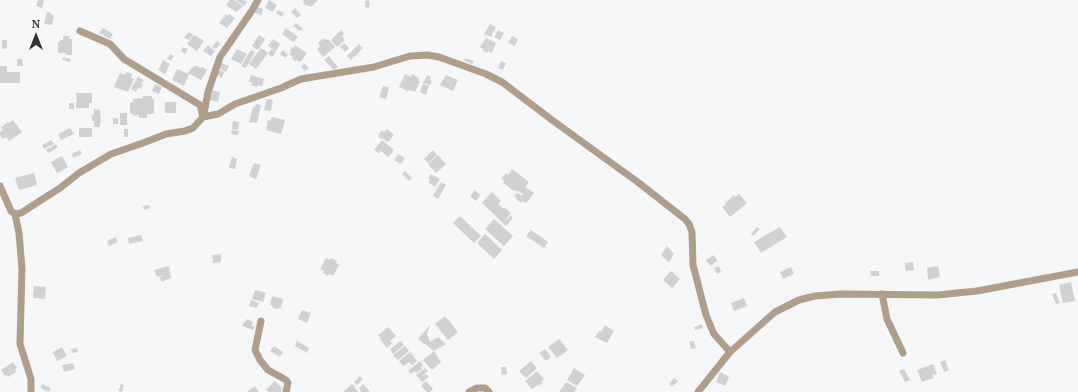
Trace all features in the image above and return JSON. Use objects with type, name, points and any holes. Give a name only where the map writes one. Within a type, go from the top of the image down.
[{"type":"street","points":[[15,214],[27,210],[79,173],[111,154],[166,134],[193,128],[204,116],[208,92],[220,57],[258,0]]},
{"type":"street","points":[[80,31],[110,44],[124,59],[200,105],[204,116]]},
{"type":"street","points":[[204,116],[218,114],[235,104],[281,88],[301,79],[374,68],[410,56],[427,55],[440,57],[493,77],[621,169],[685,219],[692,232],[693,265],[706,315],[714,334],[730,352]]},
{"type":"street","points":[[0,186],[11,211],[15,214],[21,249],[22,269],[20,344],[31,379],[31,392]]},
{"type":"street","points":[[698,392],[730,352],[775,312],[799,300],[815,296],[841,294],[938,295],[963,293],[1078,272]]},
{"type":"street","points":[[882,294],[887,319],[903,353]]},
{"type":"street","points":[[261,321],[256,350],[260,360],[268,370],[286,380],[288,383],[286,392]]},
{"type":"street","points":[[469,392],[478,388],[485,388],[490,392]]},
{"type":"building","points":[[38,0],[44,0],[42,8],[36,6]]},
{"type":"building","points":[[230,0],[234,0],[243,6],[236,12],[226,5]]},
{"type":"building","points":[[236,0],[244,0],[247,2],[244,6]]},
{"type":"building","points":[[269,0],[277,5],[273,12],[265,8]]},
{"type":"building","points":[[303,0],[318,0],[311,7],[303,3]]},
{"type":"building","points":[[366,0],[370,1],[369,8],[365,7]]},
{"type":"building","points":[[255,6],[263,9],[261,15],[253,12]]},
{"type":"building","points":[[295,8],[301,15],[297,18],[291,12]]},
{"type":"building","points":[[278,10],[284,13],[282,17],[276,13]]},
{"type":"building","points":[[47,12],[54,15],[52,25],[44,24]]},
{"type":"building","points":[[226,14],[227,16],[229,14],[235,18],[227,28],[219,23],[224,17],[226,18],[224,16]]},
{"type":"building","points":[[296,23],[303,29],[300,31],[293,26]]},
{"type":"building","points":[[490,24],[496,27],[491,37],[484,34]]},
{"type":"building","points":[[103,28],[113,34],[110,39],[99,33]]},
{"type":"building","points":[[286,28],[298,37],[293,42],[282,34]]},
{"type":"building","points":[[341,30],[344,34],[342,36],[345,40],[337,47],[331,40]]},
{"type":"building","points":[[498,30],[504,33],[500,40],[494,37]]},
{"type":"building","points":[[189,32],[193,35],[189,40],[184,38]]},
{"type":"building","points":[[194,35],[204,41],[197,51],[187,44]]},
{"type":"building","points":[[259,35],[265,39],[258,50],[252,46]]},
{"type":"building","points":[[63,36],[69,36],[69,39],[72,39],[72,55],[58,53],[58,42],[63,40]]},
{"type":"building","points":[[512,36],[518,39],[515,46],[508,43]]},
{"type":"building","points":[[324,38],[326,40],[328,39],[335,47],[323,57],[317,49],[320,46],[318,43]]},
{"type":"building","points":[[486,38],[496,43],[492,53],[483,51],[480,47]]},
{"type":"building","points":[[273,39],[280,44],[276,51],[268,46]]},
{"type":"building","points":[[2,40],[7,40],[7,48],[2,49]]},
{"type":"building","points":[[217,41],[220,44],[216,49],[212,47]]},
{"type":"building","points":[[344,43],[349,48],[345,52],[340,47]]},
{"type":"building","points":[[359,44],[363,48],[351,60],[347,56]]},
{"type":"building","points":[[208,45],[215,51],[211,56],[203,51]]},
{"type":"building","points":[[295,45],[307,53],[300,62],[297,60],[296,62],[289,54],[292,47],[294,48]]},
{"type":"building","points":[[183,47],[188,49],[185,54],[181,51]]},
{"type":"building","points":[[261,48],[268,53],[256,69],[249,64]]},
{"type":"building","points":[[237,49],[247,54],[241,64],[231,59]]},
{"type":"building","points":[[272,49],[276,52],[272,57],[268,54]]},
{"type":"building","points":[[251,50],[255,52],[246,68],[241,66]]},
{"type":"building","points":[[283,50],[288,55],[285,58],[280,54]]},
{"type":"building","points":[[170,54],[174,56],[171,61],[167,59]]},
{"type":"building","points":[[329,56],[338,67],[334,70],[324,60]]},
{"type":"building","points":[[63,57],[71,59],[70,62],[62,60]]},
{"type":"building","points":[[465,58],[474,61],[473,64],[464,61]]},
{"type":"building","points":[[17,59],[22,59],[23,66],[17,66]]},
{"type":"building","points":[[163,60],[170,64],[165,74],[158,70]]},
{"type":"building","points":[[501,61],[506,63],[503,70],[498,68]]},
{"type":"building","points":[[219,62],[229,66],[226,72],[217,67]]},
{"type":"building","points":[[304,63],[309,68],[305,71],[301,67]]},
{"type":"building","points":[[195,65],[207,70],[201,80],[188,73]]},
{"type":"building","points":[[0,66],[7,66],[7,72],[20,72],[20,83],[0,83]]},
{"type":"building","points":[[177,69],[189,74],[184,86],[172,80]]},
{"type":"building","points":[[217,69],[224,72],[222,78],[215,74]]},
{"type":"building","points":[[127,72],[132,74],[131,78],[134,79],[128,92],[114,87],[120,73],[125,75]]},
{"type":"building","points":[[405,74],[411,77],[412,74],[419,78],[418,81],[420,81],[415,92],[399,87]]},
{"type":"building","points":[[251,75],[264,79],[262,86],[258,85],[257,87],[251,85],[252,82],[249,82]]},
{"type":"building","points":[[427,75],[431,77],[430,80],[432,81],[430,85],[423,83]]},
{"type":"building","points":[[446,75],[458,80],[453,91],[440,85]]},
{"type":"building","points":[[138,77],[144,80],[141,84],[143,85],[140,89],[138,88],[136,92],[131,89]]},
{"type":"building","points":[[155,84],[162,87],[159,94],[152,91]]},
{"type":"building","points":[[423,84],[429,86],[426,95],[420,92]]},
{"type":"building","points":[[383,86],[389,87],[386,99],[379,97]]},
{"type":"building","points":[[211,90],[220,92],[218,102],[209,100]]},
{"type":"building","points":[[76,93],[92,93],[92,103],[89,103],[89,108],[76,108]]},
{"type":"building","points":[[143,96],[152,96],[152,99],[154,99],[154,114],[147,114],[147,118],[139,118],[139,115],[133,116],[133,114],[130,114],[130,102],[133,102],[133,99],[143,98]]},
{"type":"building","points":[[267,99],[273,100],[271,111],[264,110]]},
{"type":"building","points":[[165,102],[176,102],[176,113],[165,113]]},
{"type":"building","points":[[69,103],[74,103],[74,109],[69,109]]},
{"type":"building","points":[[256,104],[261,105],[257,123],[249,122],[253,107],[255,107]]},
{"type":"building","points":[[94,109],[100,110],[100,127],[94,127],[94,121],[92,121]]},
{"type":"building","points":[[120,113],[127,113],[127,125],[120,125]]},
{"type":"building","points":[[272,117],[285,120],[281,134],[266,130],[268,120],[270,121]]},
{"type":"building","points":[[113,118],[118,118],[118,124],[113,124]]},
{"type":"building","points":[[13,120],[22,132],[9,141],[6,137],[3,139],[0,135],[0,132],[3,130],[1,127]]},
{"type":"building","points":[[233,121],[239,122],[238,130],[232,129]]},
{"type":"building","points":[[70,128],[74,134],[61,140],[58,134]]},
{"type":"building","points":[[79,128],[92,128],[92,137],[79,137]]},
{"type":"building","points":[[124,129],[128,129],[128,137],[124,137]]},
{"type":"building","points":[[387,129],[394,135],[388,142],[378,137],[380,136],[378,135],[382,130],[384,132]]},
{"type":"building","points":[[232,130],[239,131],[238,135],[231,134]]},
{"type":"building","points":[[51,140],[54,144],[44,149],[42,145]]},
{"type":"building","points":[[382,140],[394,150],[388,157],[381,151],[379,153],[374,150]]},
{"type":"building","points":[[56,144],[58,147],[49,153],[46,150]]},
{"type":"building","points":[[80,150],[82,154],[73,158],[72,154]]},
{"type":"building","points":[[433,150],[437,155],[428,163],[424,159]]},
{"type":"building","points":[[398,154],[405,158],[401,164],[394,160]]},
{"type":"building","points":[[438,155],[446,164],[436,173],[428,164]]},
{"type":"building","points":[[62,156],[68,167],[57,173],[51,162]]},
{"type":"building","points":[[232,157],[237,159],[235,169],[229,168]]},
{"type":"building","points":[[254,163],[261,165],[256,179],[249,176]]},
{"type":"building","points":[[512,169],[529,182],[525,187],[534,193],[526,203],[522,201],[521,203],[514,196],[517,193],[522,196],[523,194],[515,190],[514,191],[503,183],[505,181],[501,179],[506,173],[508,175]]},
{"type":"building","points":[[405,171],[412,178],[409,181],[402,174]]},
{"type":"building","points":[[34,173],[37,185],[19,190],[15,178]]},
{"type":"building","points":[[431,174],[440,179],[435,187],[429,183],[430,179],[428,178]]},
{"type":"building","points":[[441,182],[446,185],[438,199],[433,196]]},
{"type":"building","points":[[475,190],[480,195],[476,201],[470,196]]},
{"type":"building","points":[[492,192],[501,201],[498,204],[511,213],[503,223],[482,203]]},
{"type":"building","points":[[739,194],[747,203],[730,217],[722,207],[734,195],[735,197]]},
{"type":"building","points":[[149,205],[150,208],[144,210],[143,206]]},
{"type":"building","points":[[460,216],[481,236],[474,243],[453,223]]},
{"type":"building","points":[[510,216],[513,218],[506,226],[503,223]]},
{"type":"building","points":[[494,219],[513,236],[504,246],[485,229]]},
{"type":"building","points":[[757,227],[760,229],[753,236],[751,234]]},
{"type":"building","points":[[780,227],[787,237],[761,253],[754,242]]},
{"type":"building","points":[[531,230],[548,242],[544,248],[526,236]]},
{"type":"building","points":[[485,234],[502,250],[494,259],[477,243]]},
{"type":"building","points":[[141,235],[143,241],[129,244],[128,238]]},
{"type":"building","points":[[116,237],[118,242],[109,246],[107,241]]},
{"type":"building","points":[[667,246],[674,254],[669,262],[661,255]]},
{"type":"building","points":[[221,254],[221,262],[213,263],[212,255]]},
{"type":"building","points":[[714,255],[717,261],[710,266],[706,260]]},
{"type":"building","points":[[326,258],[330,260],[331,258],[337,261],[336,263],[339,265],[333,276],[330,274],[328,276],[320,269]]},
{"type":"building","points":[[913,262],[914,270],[906,271],[905,263]]},
{"type":"building","points":[[169,266],[171,278],[161,282],[160,277],[165,275],[157,277],[154,270]]},
{"type":"building","points":[[719,266],[721,272],[717,274],[714,268]]},
{"type":"building","points":[[938,266],[940,277],[928,280],[927,268]]},
{"type":"building","points":[[791,267],[794,274],[783,279],[780,272]]},
{"type":"building","points":[[671,271],[680,279],[672,288],[663,280]]},
{"type":"building","points":[[870,271],[879,271],[879,276],[871,276]]},
{"type":"building","points":[[1071,282],[1075,301],[1063,303],[1059,285]]},
{"type":"building","points":[[34,286],[46,287],[45,299],[33,298]]},
{"type":"building","points":[[255,290],[266,293],[263,302],[252,299]]},
{"type":"building","points":[[1056,293],[1060,303],[1056,304],[1052,294]]},
{"type":"building","points":[[272,296],[283,299],[281,308],[273,308],[272,305],[270,305]]},
{"type":"building","points":[[744,298],[747,306],[734,311],[731,303]]},
{"type":"building","points":[[251,300],[259,303],[257,308],[249,306]]},
{"type":"building","points":[[302,310],[311,313],[307,323],[298,319]]},
{"type":"building","points":[[445,316],[458,332],[448,340],[435,324]]},
{"type":"building","points":[[247,319],[253,322],[252,326],[255,327],[253,330],[242,326]]},
{"type":"building","points":[[702,324],[703,328],[695,330],[694,327]]},
{"type":"building","points":[[430,325],[427,334],[430,342],[438,337],[446,344],[434,351],[418,339]]},
{"type":"building","points":[[605,325],[614,331],[607,343],[595,337],[599,331],[601,332]]},
{"type":"building","points":[[388,327],[396,336],[390,341],[392,344],[387,348],[378,335]]},
{"type":"building","points":[[559,339],[568,350],[557,358],[548,347]]},
{"type":"building","points":[[297,341],[309,348],[307,353],[295,346]]},
{"type":"building","points":[[401,341],[404,345],[393,354],[390,349]]},
{"type":"building","points":[[694,341],[696,348],[691,349],[689,342]]},
{"type":"building","points":[[274,346],[283,352],[280,357],[270,351]]},
{"type":"building","points":[[405,346],[409,351],[398,360],[393,355]]},
{"type":"building","points":[[62,347],[67,356],[57,361],[53,352]]},
{"type":"building","points":[[77,348],[78,352],[72,353],[71,349]]},
{"type":"building","points":[[545,349],[551,357],[546,361],[539,353]]},
{"type":"building","points":[[434,351],[441,362],[432,370],[423,360]]},
{"type":"building","points":[[410,352],[417,361],[412,365],[409,362],[403,366],[399,361]]},
{"type":"building","points":[[945,360],[949,370],[944,372],[940,362]]},
{"type":"building","points":[[420,361],[423,365],[421,367],[422,369],[411,374],[408,371]]},
{"type":"building","points":[[531,361],[537,368],[526,378],[519,371]]},
{"type":"building","points":[[13,362],[17,368],[15,370],[16,372],[8,377],[7,375],[5,376],[1,370]]},
{"type":"building","points":[[73,363],[75,369],[64,372],[62,365]]},
{"type":"building","points":[[933,364],[937,374],[932,375],[934,378],[922,382],[917,370]]},
{"type":"building","points":[[501,367],[506,367],[507,374],[502,375]]},
{"type":"building","points":[[425,368],[428,371],[422,376],[426,374],[429,377],[422,382],[416,375]]},
{"type":"building","points":[[574,368],[585,375],[577,386],[567,380]]},
{"type":"building","points":[[904,369],[910,380],[905,382],[899,371]]},
{"type":"building","points":[[537,371],[544,379],[539,386],[538,385],[532,389],[525,381]]},
{"type":"building","points":[[720,372],[729,377],[725,386],[716,382]]},
{"type":"building","points":[[360,376],[363,379],[357,385],[354,382]]},
{"type":"building","points":[[674,378],[678,381],[672,387],[669,384]]},
{"type":"building","points":[[275,381],[282,388],[282,392],[269,392],[266,390]]},
{"type":"building","points":[[426,381],[433,389],[430,392],[427,392],[421,386]]},
{"type":"building","points":[[566,382],[577,388],[574,392],[559,392]]},
{"type":"building","points":[[42,384],[51,388],[49,392],[41,388]]},
{"type":"building","points":[[121,384],[124,385],[122,392],[118,391]]},
{"type":"building","points":[[352,384],[358,392],[343,392]]},
{"type":"building","points":[[363,384],[370,392],[360,392],[361,391],[359,388]]},
{"type":"building","points":[[255,386],[259,392],[247,392]]}]
